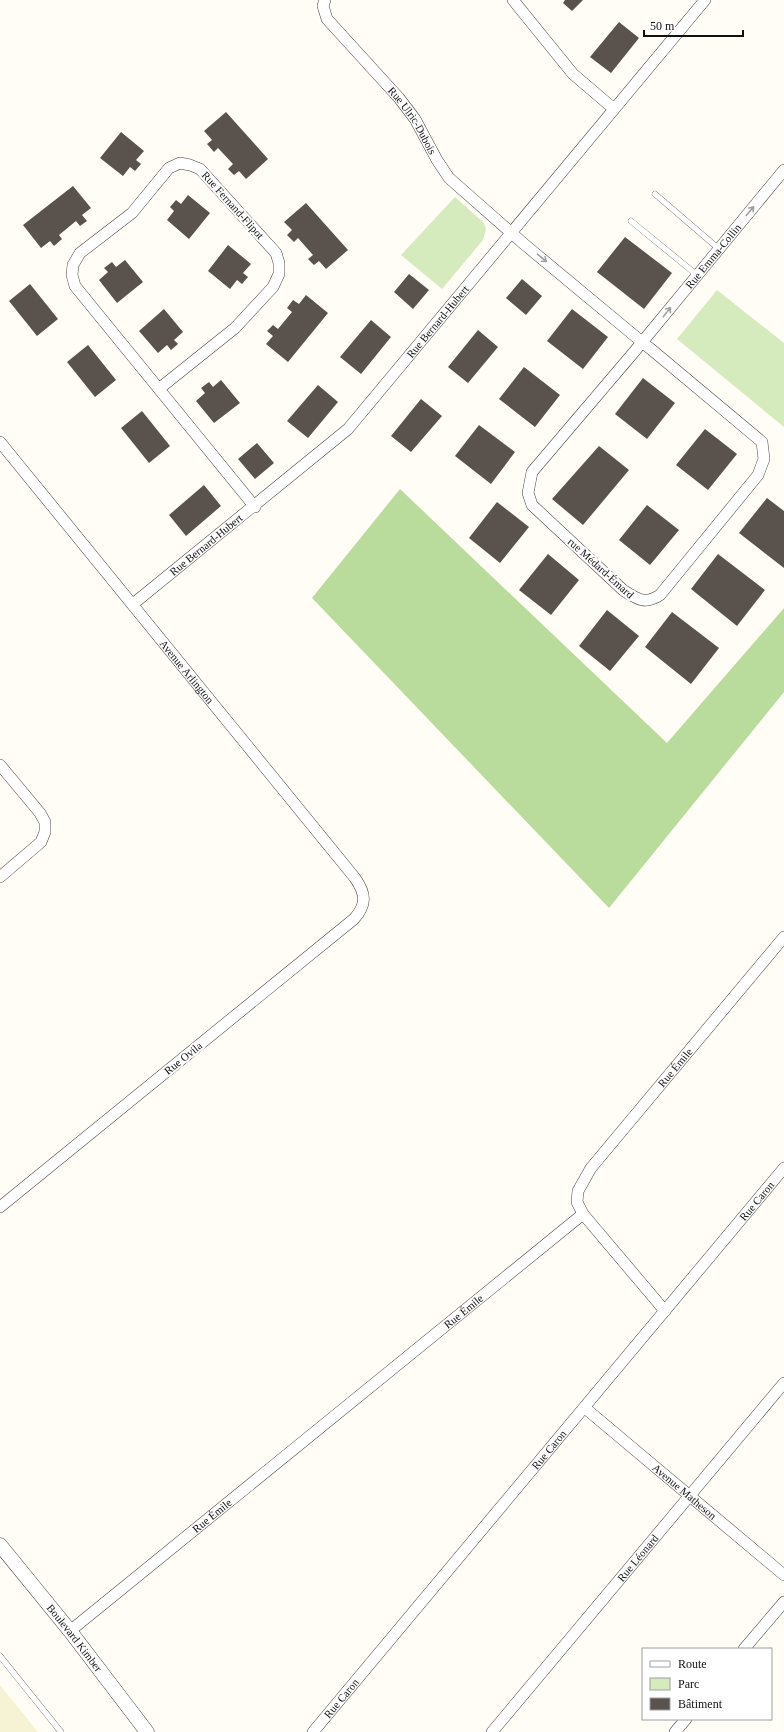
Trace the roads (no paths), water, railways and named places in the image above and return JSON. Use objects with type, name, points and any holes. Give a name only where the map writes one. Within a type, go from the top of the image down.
[{"type":"street","name":"Rue Ulric-Dubois","points":[[325,0],[324,6],[327,19],[399,98],[415,119],[437,160],[449,178],[512,233]]},
{"type":"street","points":[[513,0],[572,74],[614,109]]},
{"type":"street","name":"Rue Bernard-Hubert","points":[[133,604],[255,507],[348,429],[705,0]]},
{"type":"street","name":"Rue Fernand-Flipot","points":[[160,388],[237,326],[273,287],[278,276],[280,263],[276,253],[200,169],[190,165],[180,164],[169,168],[132,213],[80,253],[73,265],[72,275],[75,286],[160,388],[255,507]]},
{"type":"street","name":"Rue Emma-Collin","points":[[642,342],[784,170]]},
{"type":"street","name":"rue Médard-Émard","points":[[512,233],[762,442],[764,459],[758,475],[660,595],[653,600],[638,600],[623,590],[532,505],[528,493],[532,472],[642,342]]},
{"type":"street","name":"Avenue Arlington","points":[[0,442],[355,878],[362,887],[364,894],[363,906]]},
{"type":"street","points":[[0,764],[40,813],[45,822],[45,832],[41,842],[0,877]]},
{"type":"street","name":"Rue Ovila","points":[[0,1207],[351,922],[363,906]]},
{"type":"street","name":"Rue Émile","points":[[70,1631],[583,1214],[577,1202],[578,1191],[591,1168],[784,936]]},
{"type":"street","name":"Rue Caron","points":[[313,1732],[784,1168]]},
{"type":"street","points":[[583,1214],[665,1311]]},
{"type":"street","name":"Rue Léonard","points":[[492,1732],[784,1383]]},
{"type":"street","name":"Avenue Matheson","points":[[585,1408],[784,1575]]},
{"type":"street","name":"Boulevard Kimber","points":[[0,1544],[70,1631],[147,1732]]},
{"type":"street","points":[[745,1648],[784,1602]]},
{"type":"street","points":[[675,1732],[685,1720]]},
{"type":"lane","points":[[655,194],[719,249]]},
{"type":"lane","points":[[631,221],[697,275]]},
{"type":"lane","points":[[0,1656],[60,1732]]}]
